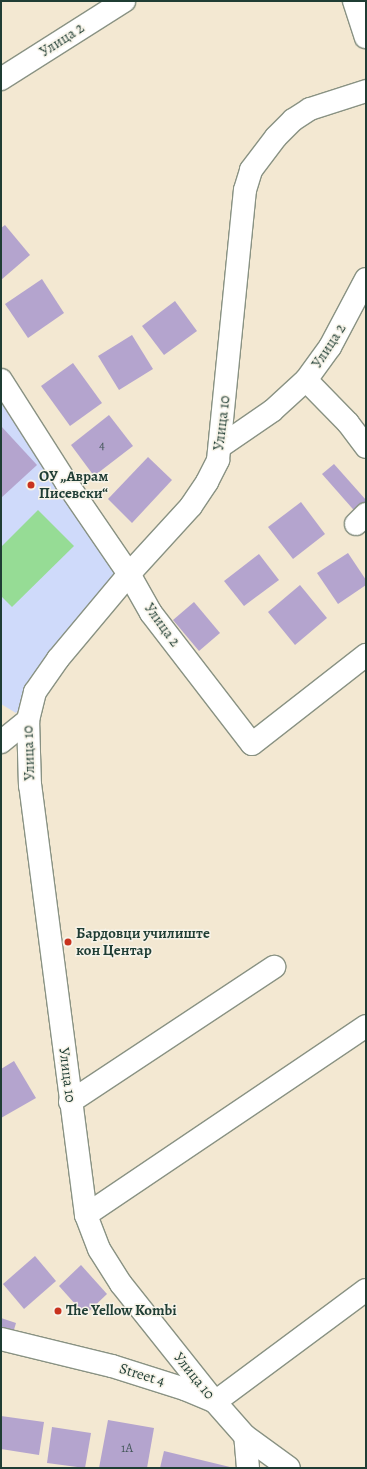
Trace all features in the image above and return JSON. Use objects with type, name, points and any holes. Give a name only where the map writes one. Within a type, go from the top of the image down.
[{"type":"street","name":"Улица 2","points":[[1,79],[124,1]]},
{"type":"street","points":[[354,1],[366,37]]},
{"type":"street","name":"Улица 10","points":[[289,1468],[246,1436],[215,1402],[120,1284],[99,1249],[86,1214],[70,1102],[30,786],[28,720],[35,692],[58,659],[129,574],[191,506],[207,482],[218,460],[221,446],[245,190],[251,170],[276,137],[293,120],[310,109],[366,91]]},
{"type":"street","name":"Улица 2","points":[[221,446],[272,411],[306,380],[330,347],[366,279]]},
{"type":"street","name":"Улица 2","points":[[1,380],[66,482],[129,574],[151,613],[252,744],[366,655]]},
{"type":"street","points":[[306,380],[348,423],[366,447]]},
{"type":"street","points":[[1,742],[28,720]]},
{"type":"street","points":[[70,1102],[274,967]]},
{"type":"street","points":[[86,1214],[366,1026]]},
{"type":"street","points":[[215,1402],[366,1290]]},
{"type":"street","name":"Street 4","points":[[1,1339],[112,1366],[185,1389],[215,1402]]},
{"type":"street","points":[[246,1436],[248,1468]]},
{"type":"shaded area","name":"ОУ „Аврам Писевски“","points":[[1,399],[122,571],[16,713],[1,704]]},
{"type":"green space","points":[[38,510],[74,546],[12,607],[1,596],[1,547]]},
{"type":"building","points":[[5,225],[30,255],[1,280],[1,228]]},
{"type":"building","points":[[42,279],[64,313],[28,338],[5,304]]},
{"type":"building","points":[[175,301],[197,331],[164,355],[142,326]]},
{"type":"building","points":[[132,335],[153,369],[119,390],[98,356]]},
{"type":"building","points":[[73,363],[102,403],[70,426],[41,386]]},
{"type":"building","points":[[109,415],[133,446],[94,476],[71,445]]},
{"type":"building","points":[[1,426],[37,465],[1,498]]},
{"type":"building","points":[[148,457],[172,480],[132,523],[108,499]]},
{"type":"building","points":[[334,464],[366,500],[366,509],[359,516],[322,474]]},
{"type":"building","points":[[301,502],[325,534],[293,559],[268,527]]},
{"type":"building","points":[[348,553],[366,580],[366,585],[338,604],[317,573]]},
{"type":"building","points":[[259,554],[279,580],[244,606],[224,581]]},
{"type":"building","points":[[300,585],[327,618],[295,645],[268,612]]},
{"type":"building","points":[[194,602],[220,633],[199,651],[173,620]]},
{"type":"building","points":[[14,1061],[36,1098],[1,1118],[1,1069]]},
{"type":"building","points":[[35,1256],[56,1281],[24,1309],[3,1284]]},
{"type":"building","points":[[81,1265],[107,1294],[85,1315],[59,1286]]},
{"type":"building","points":[[1,1318],[16,1323],[11,1340],[1,1337]]},
{"type":"building","points":[[1,1416],[44,1422],[39,1455],[1,1449]]},
{"type":"building","points":[[108,1420],[154,1428],[147,1468],[99,1468]]},
{"type":"building","points":[[52,1427],[91,1433],[85,1468],[47,1463]]},
{"type":"building","points":[[164,1451],[230,1467],[230,1468],[160,1468]]},
{"type":"place","name":"ОУ „Аврам Писевски“","points":[[31,485]]},
{"type":"place","name":"Бардовци училиште кон Центар","points":[[68,942]]},
{"type":"place","name":"The Yellow Kombi","points":[[58,1311]]}]
